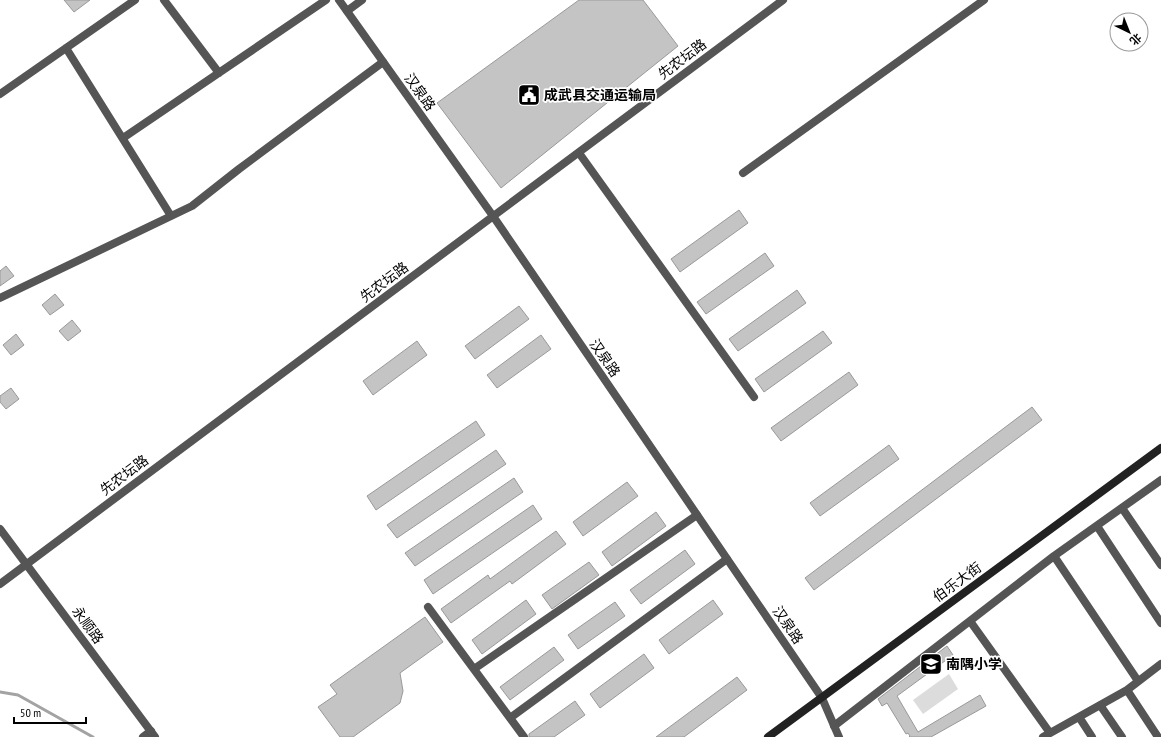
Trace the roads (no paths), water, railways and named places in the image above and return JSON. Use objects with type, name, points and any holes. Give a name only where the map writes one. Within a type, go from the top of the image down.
[{"type":"main road","name":"伯乐大街","points":[[768,737],[1161,448]]},
{"type":"street","points":[[0,94],[135,0]]},
{"type":"street","points":[[164,0],[219,73]]},
{"type":"street","points":[[123,138],[326,0]]},
{"type":"street","name":"汉泉路","points":[[339,0],[493,216],[822,698],[839,737]]},
{"type":"street","points":[[347,11],[362,0]]},
{"type":"street","name":"先农坛路","points":[[0,584],[783,0]]},
{"type":"street","points":[[743,173],[984,0]]},
{"type":"street","points":[[66,48],[171,216]]},
{"type":"street","points":[[0,298],[192,206],[383,62]]},
{"type":"street","points":[[579,153],[754,397]]},
{"type":"street","points":[[834,726],[1054,556],[1161,480]]},
{"type":"street","points":[[1122,508],[1161,565]]},
{"type":"street","points":[[474,670],[697,515]]},
{"type":"street","points":[[1097,526],[1161,623]]},
{"type":"street","name":"永顺路","points":[[0,529],[153,734]]},
{"type":"street","points":[[1054,556],[1138,681]]},
{"type":"street","points":[[510,718],[727,559]]},
{"type":"street","points":[[428,607],[524,737]]},
{"type":"street","points":[[970,621],[1047,735],[1127,690],[1161,664]]},
{"type":"street","points":[[1127,690],[1158,737]]},
{"type":"street","points":[[1100,705],[1122,737]]},
{"type":"street","points":[[1079,717],[1092,737]]},
{"type":"street","points":[[143,737],[153,734]]},
{"type":"waterway","points":[[0,692],[18,695],[93,737]]},
{"type":"place","name":"成武县交通运输局","points":[[529,95]]},
{"type":"place","name":"南隅小学","points":[[931,664]]}]
